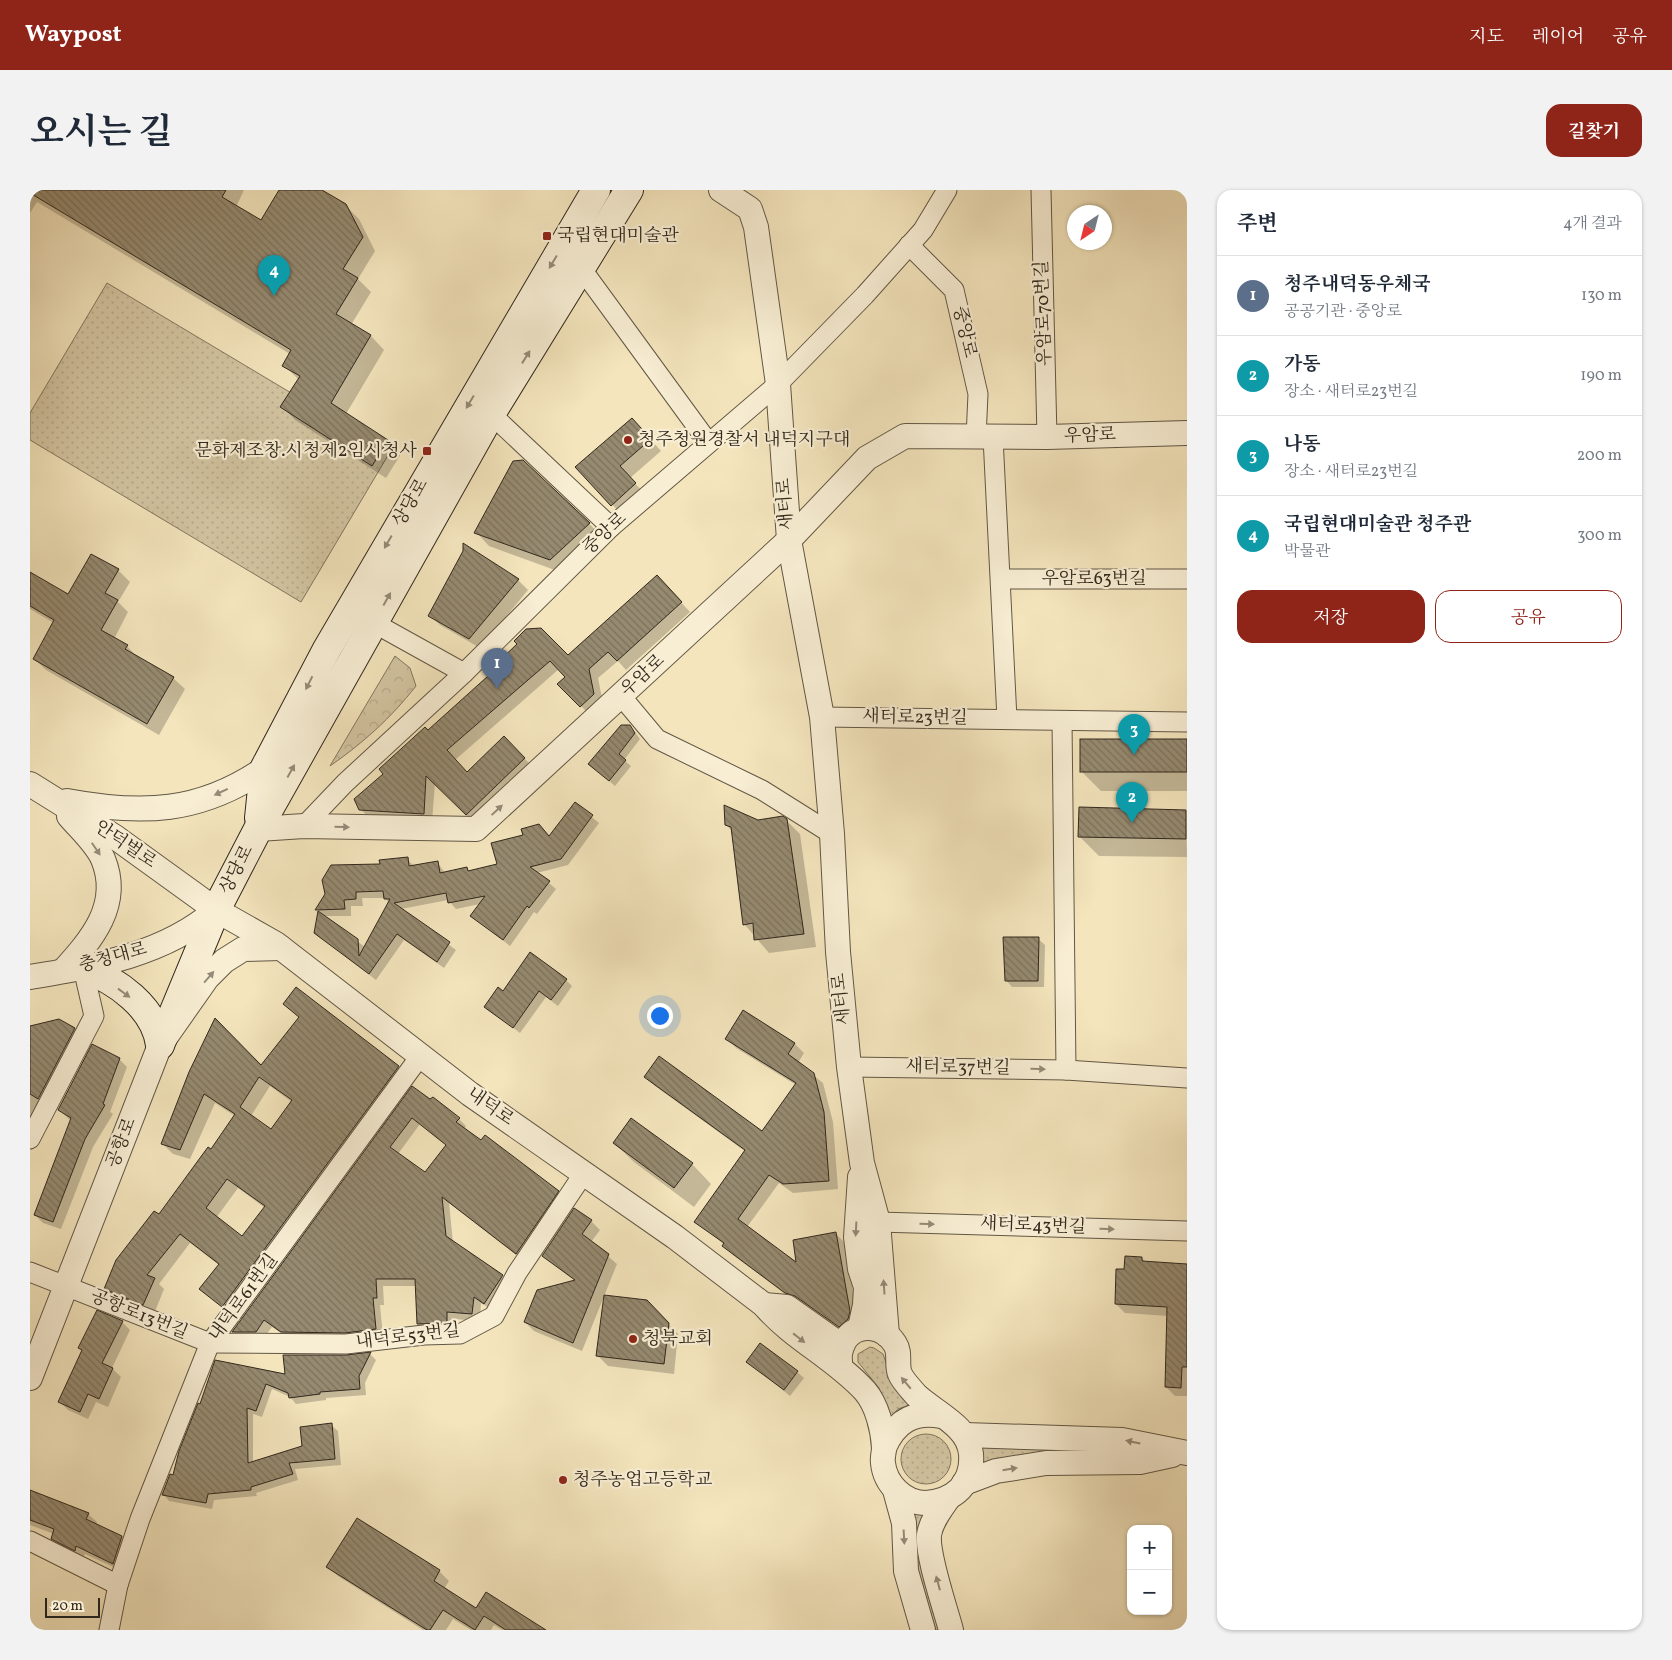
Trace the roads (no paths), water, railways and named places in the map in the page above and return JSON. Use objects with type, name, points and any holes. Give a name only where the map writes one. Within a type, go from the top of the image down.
[{"type":"main road","name":"상당로","points":[[258,829],[264,769],[326,649],[596,190]]},
{"type":"main road","name":"상당로","points":[[216,910],[258,829],[492,414],[629,190]]},
{"type":"main road","name":"공항로","points":[[160,1045],[216,910]]},
{"type":"main road","points":[[73,970],[114,985],[144,1009],[158,1031],[160,1045]]},
{"type":"street","name":"새터로","points":[[721,190],[747,199],[756,227],[778,384],[789,540],[822,717],[832,834],[838,952],[849,1067],[862,1163]]},
{"type":"street","name":"중앙로","points":[[304,826],[345,783],[464,673],[611,527],[778,384],[865,295],[923,230],[947,190]]},
{"type":"street","name":"우암로70번길","points":[[1041,190],[1047,437]]},
{"type":"street","name":"중앙로","points":[[909,244],[954,290],[978,394],[985,437]]},
{"type":"street","points":[[581,268],[708,442]]},
{"type":"street","points":[[492,414],[611,527]]},
{"type":"street","name":"우암로","points":[[258,829],[304,826],[476,830],[789,540],[867,458],[905,436],[1047,437],[1187,433]]},
{"type":"street","points":[[985,437],[1000,579],[1007,720]]},
{"type":"street","name":"우암로63번길","points":[[1000,579],[1187,579]]},
{"type":"street","points":[[374,623],[464,673]]},
{"type":"street","points":[[621,696],[657,739],[762,790],[832,834]]},
{"type":"street","name":"새터로23번길","points":[[822,717],[1187,722]]},
{"type":"street","points":[[1062,721],[1066,1070]]},
{"type":"street","points":[[53,798],[126,810],[161,810],[207,798],[251,778],[264,769]]},
{"type":"street","name":"안덕벌로","points":[[30,784],[115,837],[216,910]]},
{"type":"street","points":[[30,1139],[94,1016],[73,970],[86,945],[101,924],[108,886],[103,859],[90,840],[53,798]]},
{"type":"street","name":"내덕로","points":[[216,910],[281,948],[470,1094],[675,1237],[764,1306],[776,1320],[841,1358],[876,1408],[884,1448]]},
{"type":"street","name":"충청대로","points":[[30,977],[73,970],[133,956],[200,924],[216,910]]},
{"type":"street","points":[[160,1045],[207,978],[224,961],[243,950],[281,948]]},
{"type":"street","name":"공항로","points":[[30,1378],[160,1045]]},
{"type":"street","name":"내덕로61번길","points":[[109,1630],[118,1585],[140,1519],[210,1343],[420,1055]]},
{"type":"street","name":"새터로37번길","points":[[849,1067],[1066,1070],[1187,1078]]},
{"type":"street","points":[[862,1163],[878,1222],[887,1335]]},
{"type":"street","points":[[860,1328],[866,1288],[860,1269],[856,1237],[862,1163]]},
{"type":"street","name":"내덕로53번길","points":[[210,1343],[346,1344],[424,1335],[460,1334],[494,1316],[517,1272],[584,1173]]},
{"type":"street","name":"새터로43번길","points":[[878,1222],[1187,1231]]},
{"type":"street","points":[[30,1272],[67,1286]]},
{"type":"street","name":"공항로13번길","points":[[67,1286],[210,1343]]},
{"type":"street","points":[[841,1358],[849,1335],[860,1328],[872,1327],[887,1335],[896,1345],[901,1376],[916,1394],[941,1416],[956,1424],[965,1435],[971,1448],[972,1463],[956,1490],[935,1518],[929,1536],[934,1565],[951,1630]]},
{"type":"street","points":[[923,1630],[906,1571],[904,1523],[895,1490],[887,1477],[883,1462],[884,1448],[890,1434],[900,1423],[913,1416],[928,1414],[941,1416]]},
{"type":"street","points":[[965,1435],[1122,1440],[1184,1453]]},
{"type":"street","points":[[895,1490],[921,1503],[935,1502],[996,1471],[1046,1463],[1140,1462],[1184,1453]]},
{"type":"street","points":[[30,1541],[118,1585]]},
{"type":"place","name":"국립현대미술관","points":[[547,236]]},
{"type":"place","name":"국립현대미술관 청주관","points":[[274,296]]},
{"type":"place","name":"청주청원경찰서 내덕지구대","points":[[628,440]]},
{"type":"place","name":"문화제조창.시청제2임시청사","points":[[427,451]]},
{"type":"place","name":"청주내덕동우체국","points":[[497,689]]},
{"type":"place","name":"나동","points":[[1134,755]]},
{"type":"place","name":"가동","points":[[1132,823]]},
{"type":"place","name":"청북교회","points":[[633,1339]]},
{"type":"place","name":"청주농업고등학교","points":[[563,1480]]}]
